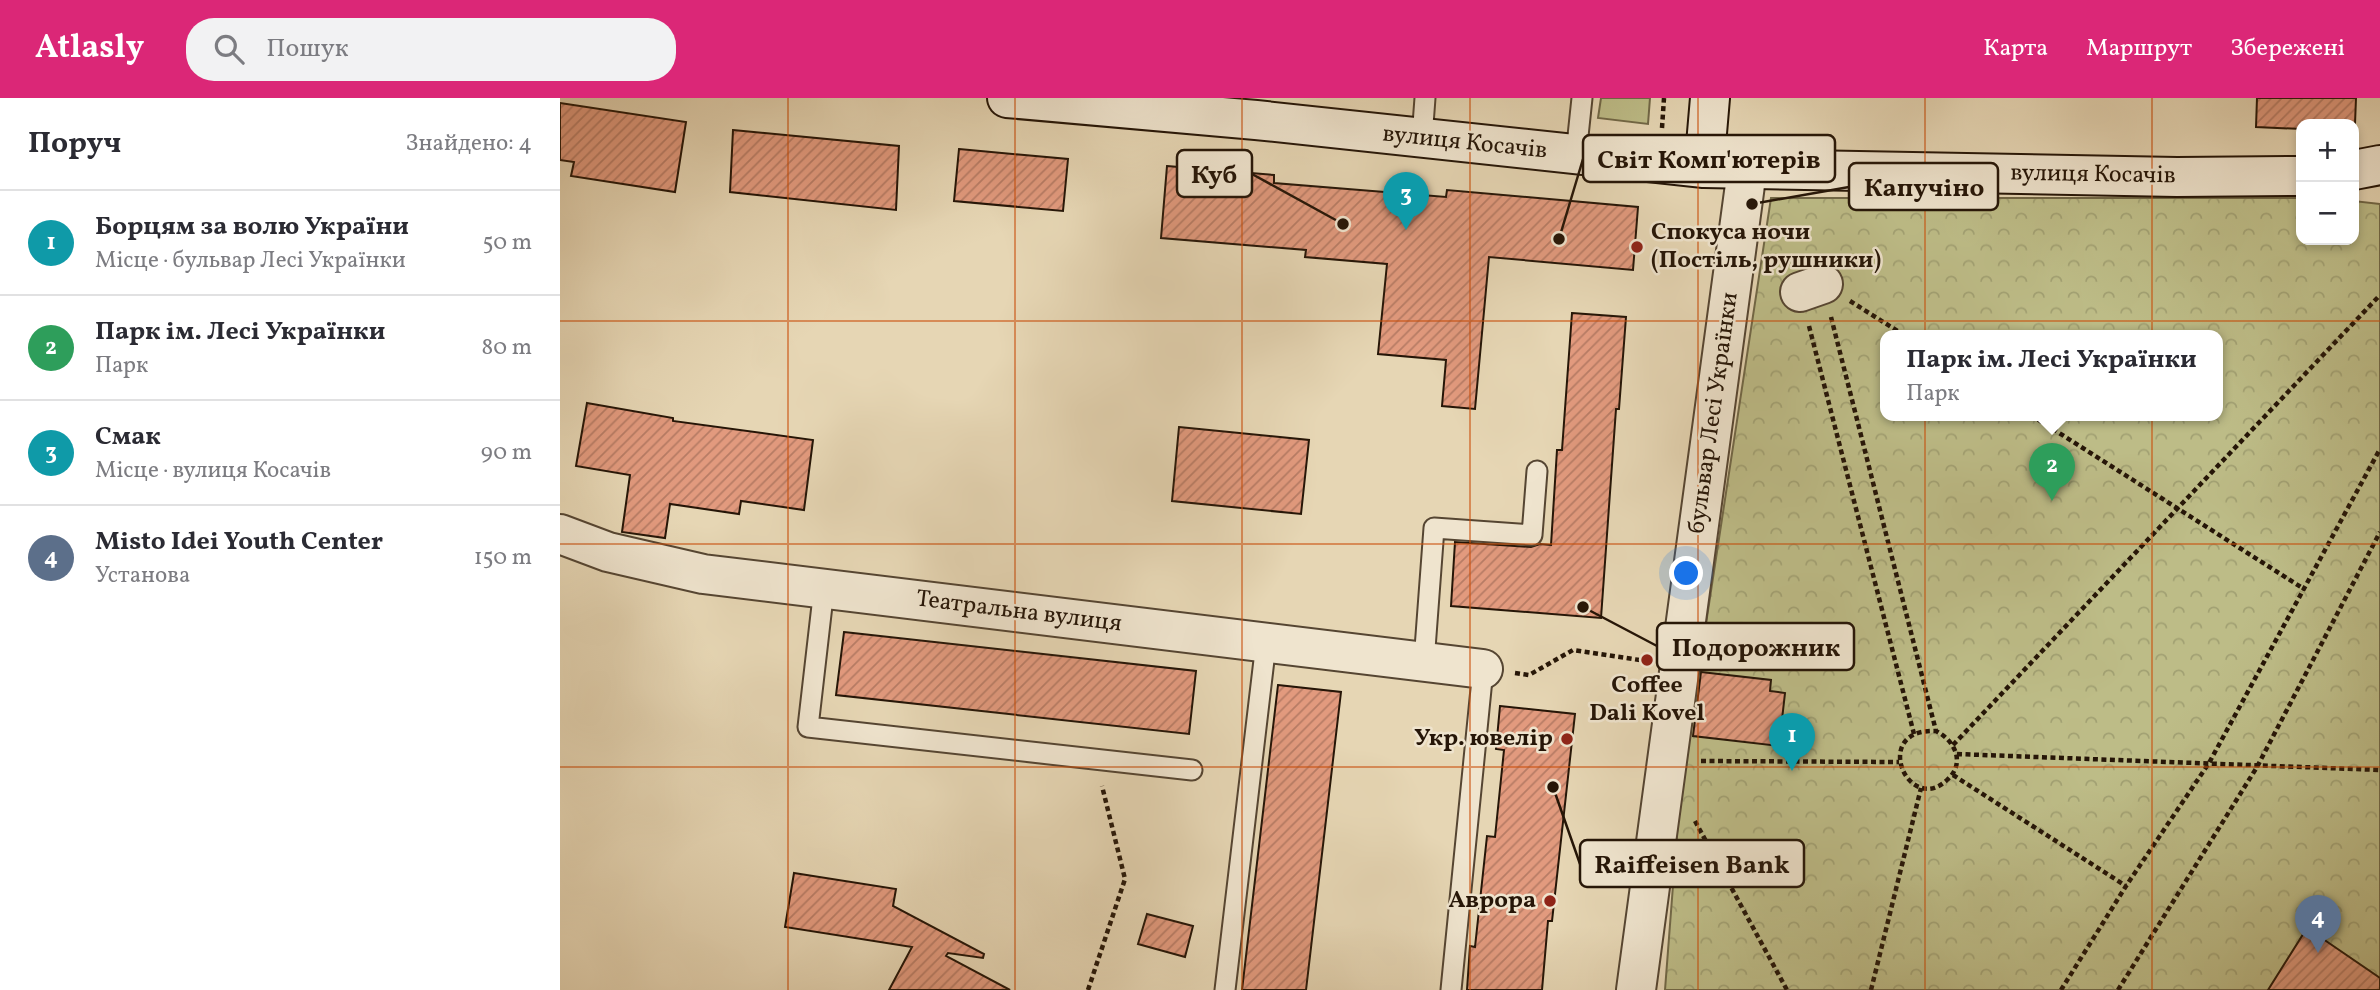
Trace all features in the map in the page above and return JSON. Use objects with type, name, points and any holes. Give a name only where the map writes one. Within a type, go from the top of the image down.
[{"type":"street","name":"вулиця Косачів","points":[[1007,98],[1257,109],[1422,138],[1704,168],[2177,177],[2296,176]]},
{"type":"street","points":[[1704,168],[1710,98]]},
{"type":"street","points":[[2359,169],[2380,165]]},
{"type":"street","name":"бульвар Лесі Українки","points":[[1636,990],[1747,170]]},
{"type":"street","name":"Театральна вулиця","points":[[560,534],[608,552],[703,574],[1483,669]]},
{"type":"lane","points":[[1422,138],[1425,98]]},
{"type":"lane","points":[[1576,155],[1582,98]]},
{"type":"lane","points":[[1424,662],[1434,528],[1532,535],[1537,471]]},
{"type":"lane","points":[[824,589],[808,727],[1192,770]]},
{"type":"lane","points":[[1225,990],[1266,643]]},
{"type":"lane","points":[[1451,990],[1483,669]]},
{"type":"path","points":[[1812,288],[1893,330]]},
{"type":"path","points":[[1812,288],[1936,731]]},
{"type":"path","points":[[1812,288],[1914,734]]},
{"type":"path","points":[[1953,745],[2380,295]]},
{"type":"path","points":[[2040,421],[2304,589]]},
{"type":"path","points":[[2061,990],[2126,886],[2209,763],[2380,449]]},
{"type":"path","points":[[2118,990],[2257,767],[2380,532]]},
{"type":"path","points":[[1483,669],[1529,675],[1573,650],[1679,667]]},
{"type":"path","points":[[1936,731],[1953,745],[1957,754],[1956,767],[1953,775],[1943,784],[1933,788],[1921,788],[1903,774],[1899,762],[1900,752],[1905,742],[1914,734],[1936,731]]},
{"type":"path","points":[[1957,754],[2257,767],[2380,769]]},
{"type":"path","points":[[1088,990],[1125,878],[1095,759]]},
{"type":"path","points":[[1666,762],[1899,762]]},
{"type":"path","points":[[1953,775],[2126,886]]},
{"type":"path","points":[[1871,990],[1921,788]]},
{"type":"path","points":[[1693,818],[1787,990]]},
{"type":"green space","points":[[1601,98],[1650,98],[1648,124],[1598,118]]},
{"type":"green space","points":[[1771,198],[2296,198],[2296,245],[2359,245],[2359,202],[2380,204],[2380,990],[1665,990],[1680,794]]},
{"type":"building","points":[[2257,98],[2356,98],[2355,119],[2296,119],[2296,129],[2256,127]]},
{"type":"building","points":[[560,103],[686,122],[675,192],[571,176],[574,162],[560,160]]},
{"type":"building","points":[[733,130],[899,146],[896,210],[730,192]]},
{"type":"building","points":[[959,149],[1068,159],[1063,211],[954,201]]},
{"type":"building","points":[[1167,166],[1274,175],[1274,183],[1446,197],[1447,190],[1638,207],[1633,270],[1489,257],[1475,409],[1442,406],[1446,360],[1378,354],[1387,264],[1305,257],[1306,250],[1161,238]]},
{"type":"building","points":[[1572,313],[1626,317],[1619,409],[1616,409],[1601,618],[1451,606],[1455,542],[1531,547],[1551,545],[1557,450],[1562,450]]},
{"type":"building","points":[[587,403],[673,418],[673,421],[813,440],[804,510],[741,501],[739,514],[670,504],[665,538],[622,532],[630,475],[576,466]]},
{"type":"building","points":[[1179,427],[1309,440],[1301,514],[1172,501]]},
{"type":"building","points":[[844,632],[1196,671],[1189,734],[836,695]]},
{"type":"building","points":[[1701,672],[1771,680],[1770,691],[1785,693],[1779,746],[1693,736]]},
{"type":"building","points":[[1278,685],[1341,692],[1306,990],[1242,990]]},
{"type":"building","points":[[1500,706],[1575,714],[1552,921],[1548,921],[1542,990],[1467,990],[1470,946],[1475,947],[1487,836],[1495,837],[1504,750],[1496,749]]},
{"type":"building","points":[[794,873],[896,889],[893,906],[984,954],[983,958],[948,953],[946,956],[1010,990],[889,990],[912,947],[785,927]]},
{"type":"building","points":[[1147,914],[1193,926],[1185,957],[1138,944]]},
{"type":"building","points":[[2307,928],[2380,978],[2380,990],[2268,990]]},
{"type":"place","name":"Капучіно","points":[[1752,204]]},
{"type":"place","name":"Куб","points":[[1343,224]]},
{"type":"place","name":"Смак","points":[[1406,230]]},
{"type":"place","name":"Світ Комп'ютерів","points":[[1559,239]]},
{"type":"place","name":"Спокуса ночи (Постіль, рушники)","points":[[1637,247]]},
{"type":"place","name":"Парк ім. Лесі Українки","points":[[2052,501]]},
{"type":"place","name":"Подорожник","points":[[1583,607]]},
{"type":"place","name":"Coffee Dali Kovel","points":[[1647,660]]},
{"type":"place","name":"Укр. ювелір","points":[[1567,739]]},
{"type":"place","name":"Борцям за волю України","points":[[1792,771]]},
{"type":"place","name":"Raiffeisen Bank","points":[[1553,787]]},
{"type":"place","name":"Аврора","points":[[1550,901]]},
{"type":"place","name":"Misto Idei Youth Center","points":[[2318,953]]}]
